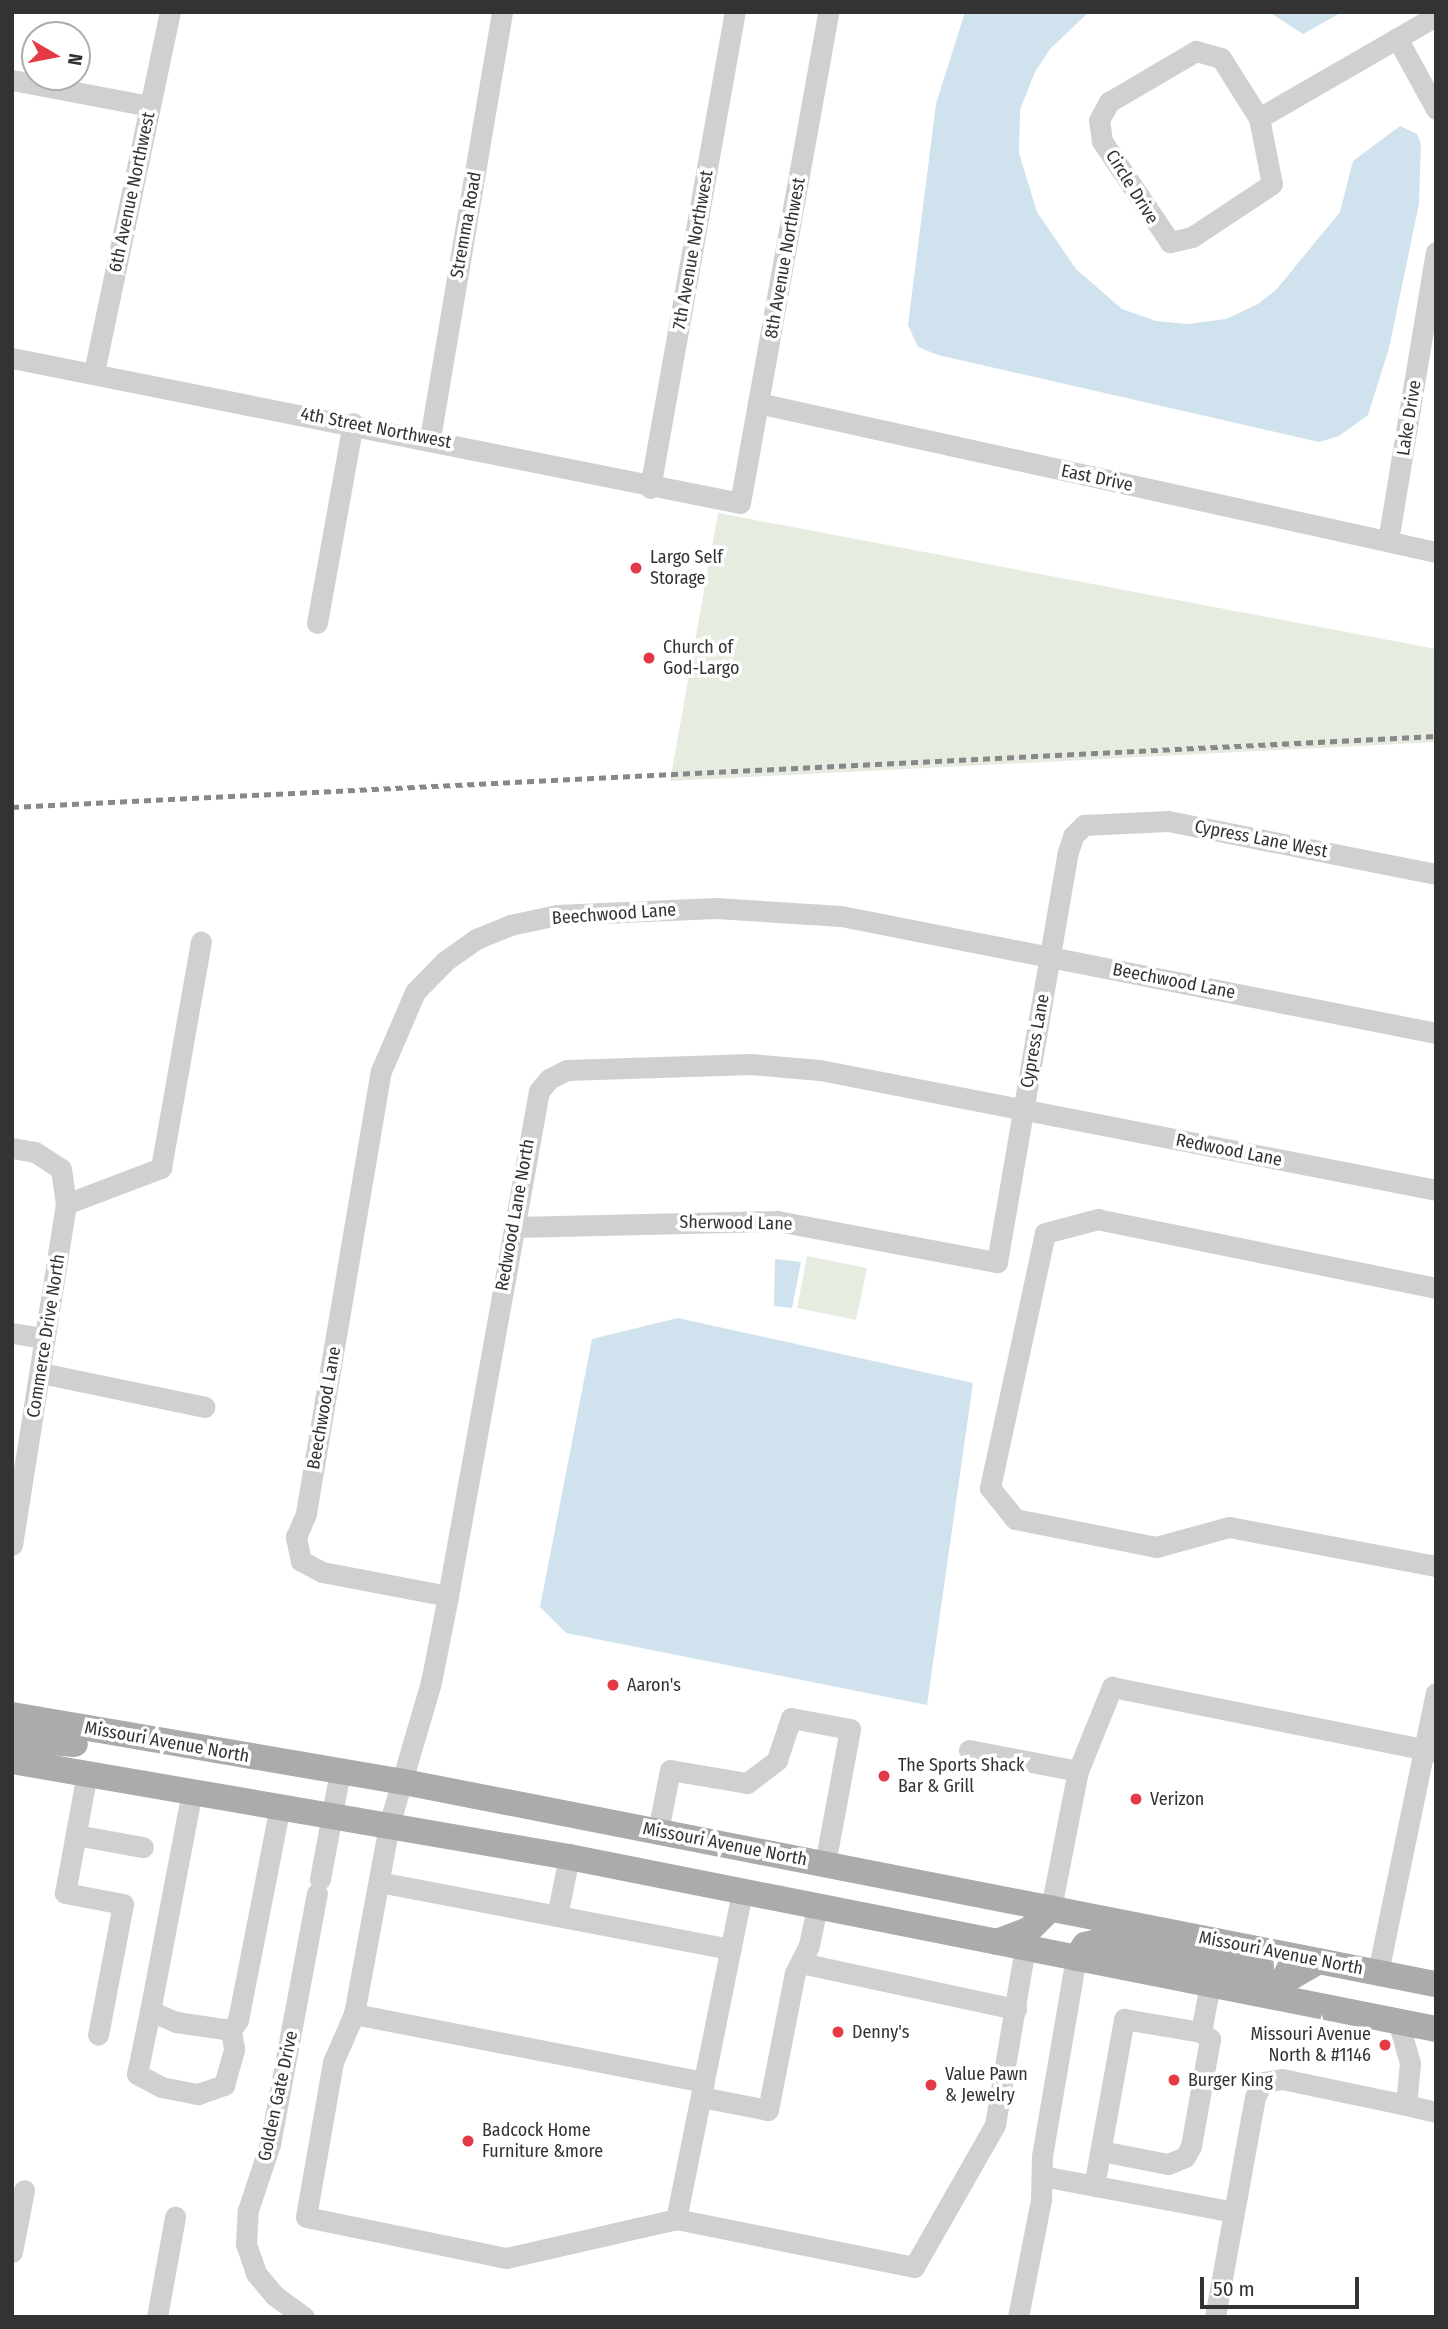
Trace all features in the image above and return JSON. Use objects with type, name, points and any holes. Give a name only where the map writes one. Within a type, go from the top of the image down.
[{"type":"main road","name":"Missouri Avenue North","points":[[12,1715],[399,1781],[1436,1984]]},
{"type":"main road","points":[[12,1739],[76,1744],[114,1734]]},
{"type":"main road","points":[[12,1760],[569,1857],[1436,2029]]},
{"type":"main road","points":[[997,1942],[1029,1930],[1051,1908]]},
{"type":"main road","points":[[1076,1958],[1085,1945],[1101,1941],[1293,1976],[1320,1961]]},
{"type":"street","name":"6th Avenue Northwest","points":[[94,372],[170,12]]},
{"type":"street","name":"Stremma Road","points":[[430,438],[502,12]]},
{"type":"street","name":"7th Avenue Northwest","points":[[650,488],[735,12]]},
{"type":"street","name":"8th Avenue Northwest","points":[[740,503],[828,12]]},
{"type":"street","points":[[1259,118],[1436,16]]},
{"type":"street","points":[[1397,38],[1436,109]]},
{"type":"street","name":"Circle Drive","points":[[1196,51],[1221,58],[1259,118],[1272,184],[1179,242],[1164,238],[1098,131],[1098,120],[1109,102],[1196,51]]},
{"type":"street","points":[[12,80],[150,106]]},
{"type":"street","name":"Lake Drive","points":[[1388,541],[1436,252]]},
{"type":"street","name":"4th Street Northwest","points":[[12,358],[430,438],[650,488],[740,503]]},
{"type":"street","name":"East Drive","points":[[758,404],[1436,552]]},
{"type":"street","points":[[317,623],[353,423]]},
{"type":"street","name":"Cypress Lane West","points":[[1084,825],[1168,821],[1436,874]]},
{"type":"street","name":"Cypress Lane","points":[[997,1262],[1067,855],[1073,836],[1084,825]]},
{"type":"street","name":"Beechwood Lane","points":[[448,1596],[322,1572],[301,1561],[296,1537],[306,1513],[381,1071],[396,1028],[422,984],[445,961],[476,939],[510,925],[583,914],[773,909],[841,916],[1436,1033]]},
{"type":"street","points":[[66,1204],[161,1168],[201,942]]},
{"type":"street","name":"Redwood Lane North","points":[[676,2219],[506,2258],[306,2217],[333,2062],[354,2014],[399,1781],[431,1682],[534,1104],[549,1079],[567,1070],[751,1064],[820,1070],[1023,1109]]},
{"type":"street","name":"Redwood Lane","points":[[1023,1109],[1436,1191]]},
{"type":"street","name":"Commerce Drive North","points":[[12,1148],[35,1152],[61,1169],[66,1204],[44,1338],[41,1373],[18,1473],[12,1545]]},
{"type":"street","points":[[1436,1288],[1098,1219],[1045,1233],[990,1488],[1015,1519],[1157,1547],[1229,1527],[1436,1566]]},
{"type":"street","name":"Sherwood Lane","points":[[514,1227],[776,1221],[997,1262]]},
{"type":"street","points":[[12,1333],[44,1338]]},
{"type":"street","points":[[41,1373],[205,1407]]},
{"type":"street","points":[[1051,1908],[1078,1771],[1112,1687],[1430,1750]]},
{"type":"street","points":[[1378,1972],[1430,1750],[1436,1693]]},
{"type":"street","points":[[658,1831],[670,1770],[747,1783],[777,1759],[791,1718],[850,1729],[825,1864]]},
{"type":"street","points":[[969,1751],[1078,1771]]},
{"type":"street","name":"Golden Gate Drive","points":[[304,2317],[275,2295],[256,2273],[246,2244],[248,2210],[270,2144],[340,1771]]},
{"type":"street","points":[[87,1773],[65,1894],[123,1904],[99,2035]]},
{"type":"street","points":[[192,1791],[137,2074],[161,2087],[198,2094],[224,2085],[234,2049],[231,2030],[238,2020],[280,1806]]},
{"type":"street","points":[[76,1835],[143,1847]]},
{"type":"street","points":[[557,1916],[569,1857]]},
{"type":"street","points":[[379,1882],[731,1949]]},
{"type":"street","points":[[742,1892],[676,2219],[914,2267],[995,2125],[1026,1948]]},
{"type":"street","points":[[354,2014],[703,2090],[768,2110],[795,1973],[801,1963],[817,1907]]},
{"type":"street","points":[[1018,2317],[1041,2200],[1042,2176],[1076,1958]]},
{"type":"street","points":[[801,1963],[1016,2009]]},
{"type":"street","points":[[1201,2032],[1210,1984]]},
{"type":"street","points":[[150,2011],[176,2022],[231,2030]]},
{"type":"street","points":[[1094,2186],[1124,2019],[1201,2032],[1210,2039],[1191,2146],[1185,2157],[1168,2164],[1101,2151]]},
{"type":"street","points":[[1398,2021],[1409,2063],[1407,2102]]},
{"type":"street","points":[[1215,2317],[1255,2097],[1263,2082],[1282,2079],[1407,2102],[1436,2112]]},
{"type":"street","points":[[1042,2176],[1234,2213]]},
{"type":"street","points":[[12,2252],[24,2190]]},
{"type":"street","points":[[157,2317],[175,2217]]},
{"type":"shaded area","points":[[718,513],[1436,649],[1436,742],[670,781]]},
{"type":"shaded area","points":[[807,1256],[867,1268],[856,1320],[797,1308]]},
{"type":"water","points":[[965,12],[1089,12],[1050,49],[1035,72],[1020,110],[1019,153],[1037,212],[1076,269],[1122,309],[1156,321],[1188,324],[1226,319],[1258,304],[1276,290],[1340,212],[1353,161],[1400,126],[1417,134],[1421,144],[1419,204],[1389,348],[1368,415],[1339,436],[1319,442],[938,355],[918,347],[908,325],[936,104]]},
{"type":"water","points":[[1269,12],[1342,12],[1303,34]]},
{"type":"water","points":[[775,1259],[801,1262],[792,1308],[774,1306]]},
{"type":"water","points":[[678,1318],[973,1383],[927,1705],[566,1633],[540,1607],[592,1339]]},
{"type":"railway","points":[[12,807],[1436,736]]},
{"type":"place","name":"Largo Self Storage","points":[[636,568]]},
{"type":"place","name":"Church of God-Largo","points":[[649,658]]},
{"type":"place","name":"Aaron's","points":[[613,1685]]},
{"type":"place","name":"The Sports Shack Bar & Grill","points":[[884,1776]]},
{"type":"place","name":"Verizon","points":[[1136,1799]]},
{"type":"place","name":"Denny's","points":[[838,2032]]},
{"type":"place","name":"Missouri Avenue North & #1146","points":[[1385,2045]]},
{"type":"place","name":"Burger King","points":[[1174,2080]]},
{"type":"place","name":"Value Pawn & Jewelry","points":[[931,2085]]},
{"type":"place","name":"Badcock Home Furniture &more","points":[[468,2141]]}]
